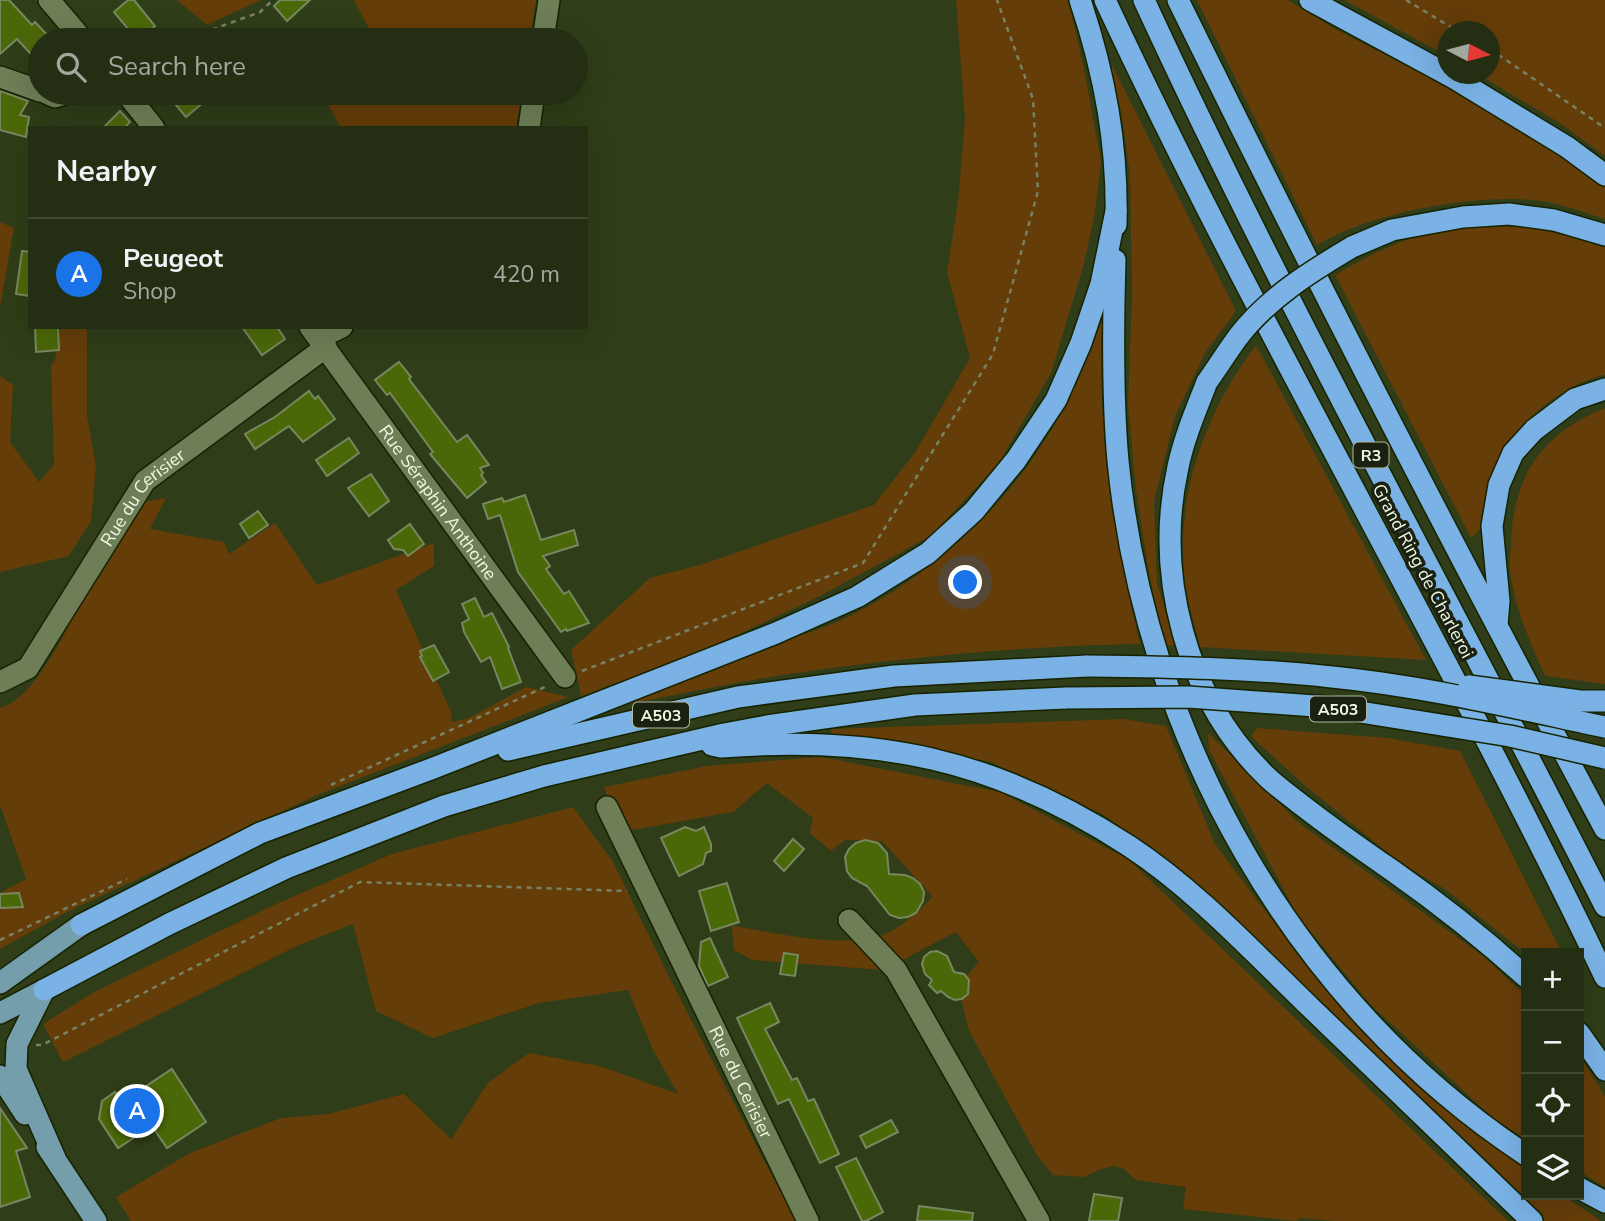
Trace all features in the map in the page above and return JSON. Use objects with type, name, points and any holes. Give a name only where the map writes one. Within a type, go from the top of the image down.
[{"type":"highway","points":[[1080,0],[1106,89],[1116,159],[1114,382],[1118,461],[1131,548],[1149,625],[1167,683],[1200,770],[1243,850],[1280,910],[1337,984],[1394,1046],[1443,1091],[1489,1130],[1521,1152]]},
{"type":"highway","name":"Grand Ring de Charleroi","points":[[1105,0],[1161,120],[1518,803],[1605,977]]},
{"type":"highway","name":"Grand Ring de Charleroi","points":[[1144,0],[1193,107],[1305,328],[1605,906]]},
{"type":"highway","points":[[1178,0],[1274,195],[1497,627],[1605,829]]},
{"type":"highway","points":[[1310,0],[1454,78],[1567,147],[1605,174]]},
{"type":"highway","points":[[431,769],[776,633],[858,597],[928,553],[974,511],[1016,460],[1056,400],[1081,343],[1101,284],[1116,211]]},
{"type":"highway","points":[[1521,973],[1472,929],[1356,847],[1266,777],[1227,729],[1203,686],[1177,609],[1170,560],[1171,516],[1178,468],[1190,424],[1208,383],[1238,336],[1273,300],[1306,275],[1352,247],[1392,230],[1463,217],[1509,214],[1554,220],[1605,235]]},
{"type":"highway","points":[[1497,627],[1499,601],[1492,526],[1499,485],[1513,453],[1534,430],[1575,399],[1605,389]]},
{"type":"highway","name":"A503","points":[[81,925],[260,833],[431,769],[738,697],[894,676],[1087,666],[1192,667],[1333,677],[1440,692],[1605,727]]},
{"type":"highway","points":[[1440,692],[1464,685],[1580,701],[1605,701]]},
{"type":"highway","name":"A503","points":[[44,989],[169,924],[286,868],[444,806],[544,776],[767,726],[915,705],[1066,698],[1188,697],[1329,707],[1510,736],[1605,758]]},
{"type":"highway","points":[[693,741],[720,747],[780,743],[849,745],[903,752],[950,762],[984,773],[1033,793],[1080,817],[1130,847],[1184,889],[1532,1221]]},
{"type":"highway","points":[[1584,1039],[1605,1070]]},
{"type":"highway","points":[[1584,1191],[1605,1202]]},
{"type":"main road","name":"A503","points":[[0,983],[81,925]]},
{"type":"main road","points":[[0,965],[81,925]]},
{"type":"main road","name":"A503","points":[[0,1013],[44,989]]},
{"type":"main road","points":[[44,989],[17,1044],[16,1069],[55,1158]]},
{"type":"main road","points":[[0,1076],[96,1221]]},
{"type":"street","points":[[49,0],[73,28]]},
{"type":"street","points":[[545,28],[549,0]]},
{"type":"street","points":[[0,77],[28,87]]},
{"type":"street","points":[[136,105],[152,126]]},
{"type":"street","points":[[529,126],[532,105]]},
{"type":"street","name":"Rue du Cerisier","points":[[0,682],[28,668],[145,481],[318,338],[338,329]]},
{"type":"street","name":"Rue Séraphin Anthoine","points":[[318,338],[565,677]]},
{"type":"street","points":[[607,807],[648,892]]},
{"type":"street","name":"Rue du Cerisier","points":[[648,892],[808,1221]]},
{"type":"street","points":[[849,920],[896,970],[1039,1221]]},
{"type":"path","points":[[217,28],[260,12],[273,0]]},
{"type":"path","points":[[329,786],[565,677],[863,563],[993,354],[1038,191],[1033,99],[998,0]]},
{"type":"path","points":[[1406,0],[1441,21]]},
{"type":"path","points":[[1500,56],[1605,128]]},
{"type":"path","points":[[0,940],[130,877]]},
{"type":"path","points":[[17,1044],[43,1045],[360,882],[648,892]]},
{"type":"shaded area","points":[[177,0],[261,0],[207,25]]},
{"type":"shaded area","points":[[354,0],[536,0],[532,28],[369,28]]},
{"type":"shaded area","points":[[956,0],[1067,0],[1070,7],[1101,162],[1095,213],[1084,264],[1051,373],[998,464],[931,536],[818,597],[703,651],[581,696],[571,650],[650,578],[703,564],[874,505],[916,451],[970,358],[947,272],[958,202],[965,119]]},
{"type":"shaded area","points":[[1197,0],[1288,0],[1335,29],[1509,123],[1605,187],[1605,219],[1548,202],[1493,199],[1397,214],[1340,233],[1317,245]]},
{"type":"shaded area","points":[[1344,0],[1605,0],[1605,156],[1560,123],[1494,84],[1500,84],[1500,21],[1437,21],[1437,51]]},
{"type":"shaded area","points":[[1113,67],[1236,311],[1205,353],[1175,416],[1154,501],[1157,583],[1176,645],[1165,646],[1149,574],[1136,490],[1128,404],[1132,292],[1130,176],[1122,117],[1111,68]]},
{"type":"shaded area","points":[[329,105],[520,105],[516,126],[340,126]]},
{"type":"shaded area","points":[[0,222],[14,228],[0,306]]},
{"type":"shaded area","points":[[1479,226],[1536,227],[1605,247],[1605,375],[1577,385],[1549,402],[1513,436],[1502,457],[1486,518],[1480,530],[1471,538],[1335,275],[1404,241],[1439,231]]},
{"type":"shaded area","points":[[1101,322],[1102,404],[1109,485],[1122,564],[1140,644],[964,653],[876,662],[767,678],[616,706],[844,619],[897,589],[937,560],[973,528],[1006,493],[1036,454],[1083,369]]},
{"type":"shaded area","points":[[61,329],[87,329],[87,417],[96,466],[91,521],[69,556],[0,572],[0,376],[13,385],[10,442],[39,482],[54,465],[51,366],[55,360]]},
{"type":"shaded area","points":[[1256,345],[1426,660],[1200,647],[1187,597],[1183,557],[1188,492],[1207,430],[1237,372]]},
{"type":"shaded area","points":[[1605,408],[1605,684],[1545,676],[1519,611],[1510,563],[1513,519],[1518,497],[1535,459],[1564,430]]},
{"type":"shaded area","points":[[166,498],[150,529],[224,542],[229,554],[275,523],[317,585],[434,543],[434,566],[396,590],[451,712],[452,722],[469,718],[526,687],[569,697],[317,795],[65,913],[0,949],[0,893],[26,879],[0,805],[0,708],[15,701],[42,672],[93,579],[142,502]]},
{"type":"shaded area","points":[[1123,719],[1166,726],[1215,844],[1311,972],[1359,1029],[1417,1086],[1521,1166],[1521,1199],[1179,871],[1104,815],[991,762],[885,740],[831,735],[831,729]]},
{"type":"shaded area","points":[[1257,728],[1388,738],[1460,751],[1559,948],[1521,950],[1445,889],[1402,864],[1303,784],[1251,736]]},
{"type":"shaded area","points":[[1208,733],[1299,823],[1483,956],[1521,991],[1521,1136],[1493,1118],[1370,1004],[1298,916],[1209,750]]},
{"type":"shaded area","points":[[821,757],[1000,792],[1128,859],[1508,1221],[1334,1221],[1300,1218],[1296,1221],[1183,1209],[1186,1187],[1136,1180],[1123,1168],[1113,1166],[1084,1177],[1053,1175],[1036,1154],[969,1031],[958,985],[979,962],[956,932],[883,970],[752,960],[734,950],[732,926],[822,940],[858,940],[884,934],[914,915],[933,897],[882,841],[845,840],[831,851],[810,833],[813,818],[767,783],[733,812],[621,832],[604,787],[706,766]]},
{"type":"shaded area","points":[[573,807],[613,862],[668,975],[797,1221],[131,1221],[116,1197],[190,1153],[281,1118],[328,1114],[404,1094],[451,1139],[488,1083],[529,1053],[600,1066],[678,1094],[653,1050],[628,990],[539,1003],[433,1038],[376,1011],[353,924],[299,945],[63,1062],[43,1024],[94,992],[274,905],[392,854]]},
{"type":"shaded area","points":[[1584,1063],[1605,1096],[1605,1187],[1584,1174]]},
{"type":"shaded area","points":[[1522,1200],[1570,1200],[1601,1221],[1544,1221]]},
{"type":"building","points":[[0,0],[9,0],[32,25],[35,22],[41,28],[28,28],[28,51],[17,39],[0,54]]},
{"type":"building","points":[[128,0],[134,0],[155,26],[127,28],[114,12]]},
{"type":"building","points":[[280,0],[310,0],[287,21],[274,6]]},
{"type":"building","points":[[0,91],[28,101],[20,115],[29,117],[26,137],[0,130]]},
{"type":"building","points":[[176,105],[200,105],[186,117]]},
{"type":"building","points":[[120,111],[130,122],[126,126],[105,126]]},
{"type":"building","points":[[22,251],[28,252],[28,296],[16,294]]},
{"type":"building","points":[[35,329],[58,329],[59,350],[36,352]]},
{"type":"building","points":[[243,329],[278,329],[285,339],[262,355]]},
{"type":"building","points":[[399,362],[457,442],[467,435],[489,465],[480,468],[486,482],[467,498],[430,454],[433,452],[390,393],[387,395],[375,380]]},
{"type":"building","points":[[309,391],[315,399],[318,396],[335,419],[303,442],[289,426],[255,449],[245,434],[275,417]]},
{"type":"building","points":[[349,438],[359,453],[327,476],[316,460]]},
{"type":"building","points":[[371,474],[389,501],[369,516],[348,488]]},
{"type":"building","points":[[525,495],[541,540],[574,530],[578,545],[543,556],[550,566],[546,569],[564,594],[569,591],[589,623],[561,632],[518,572],[500,515],[488,519],[483,504],[502,498],[504,502]]},
{"type":"building","points":[[258,511],[268,525],[249,538],[240,524]]},
{"type":"building","points":[[410,524],[424,544],[408,556],[403,550],[394,549],[388,540]]},
{"type":"building","points":[[475,598],[484,617],[492,613],[509,647],[521,682],[502,689],[490,657],[481,662],[464,632],[462,623],[469,619],[462,604]]},
{"type":"building","points":[[434,645],[449,672],[433,681],[420,657],[420,651]]},
{"type":"building","points":[[685,827],[696,831],[704,827],[711,851],[706,853],[703,864],[679,876],[661,838]]},
{"type":"building","points":[[793,839],[804,849],[784,871],[774,861]]},
{"type":"building","points":[[865,840],[878,843],[887,853],[889,874],[905,875],[920,884],[924,892],[923,901],[916,913],[899,918],[890,915],[867,886],[852,878],[847,871],[845,857],[849,849]]},
{"type":"building","points":[[727,883],[739,922],[711,931],[699,891]]},
{"type":"building","points":[[19,893],[23,907],[0,908],[0,894]]},
{"type":"building","points":[[710,938],[728,977],[708,986],[699,966],[701,942]]},
{"type":"building","points":[[937,951],[947,956],[954,972],[964,974],[969,980],[968,994],[962,999],[955,1000],[941,991],[937,993],[929,985],[932,980],[925,974],[922,964],[924,957]]},
{"type":"building","points":[[784,953],[798,955],[795,976],[780,974]]},
{"type":"building","points":[[770,1003],[779,1022],[765,1029],[792,1080],[797,1078],[808,1101],[814,1099],[839,1154],[820,1163],[789,1099],[778,1104],[737,1018]]},
{"type":"building","points":[[172,1069],[206,1122],[167,1148],[152,1126],[118,1148],[99,1119],[102,1101],[115,1092],[122,1102]]},
{"type":"building","points":[[0,1108],[27,1148],[16,1151],[30,1197],[0,1207]]},
{"type":"building","points":[[891,1120],[898,1132],[866,1148],[860,1136]]},
{"type":"building","points":[[856,1158],[883,1212],[866,1221],[862,1221],[836,1167]]},
{"type":"building","points":[[1094,1194],[1122,1198],[1118,1221],[1089,1221]]},
{"type":"building","points":[[919,1206],[973,1213],[972,1221],[917,1221]]},
{"type":"place","name":"Peugeot","points":[[137,1111]]}]
